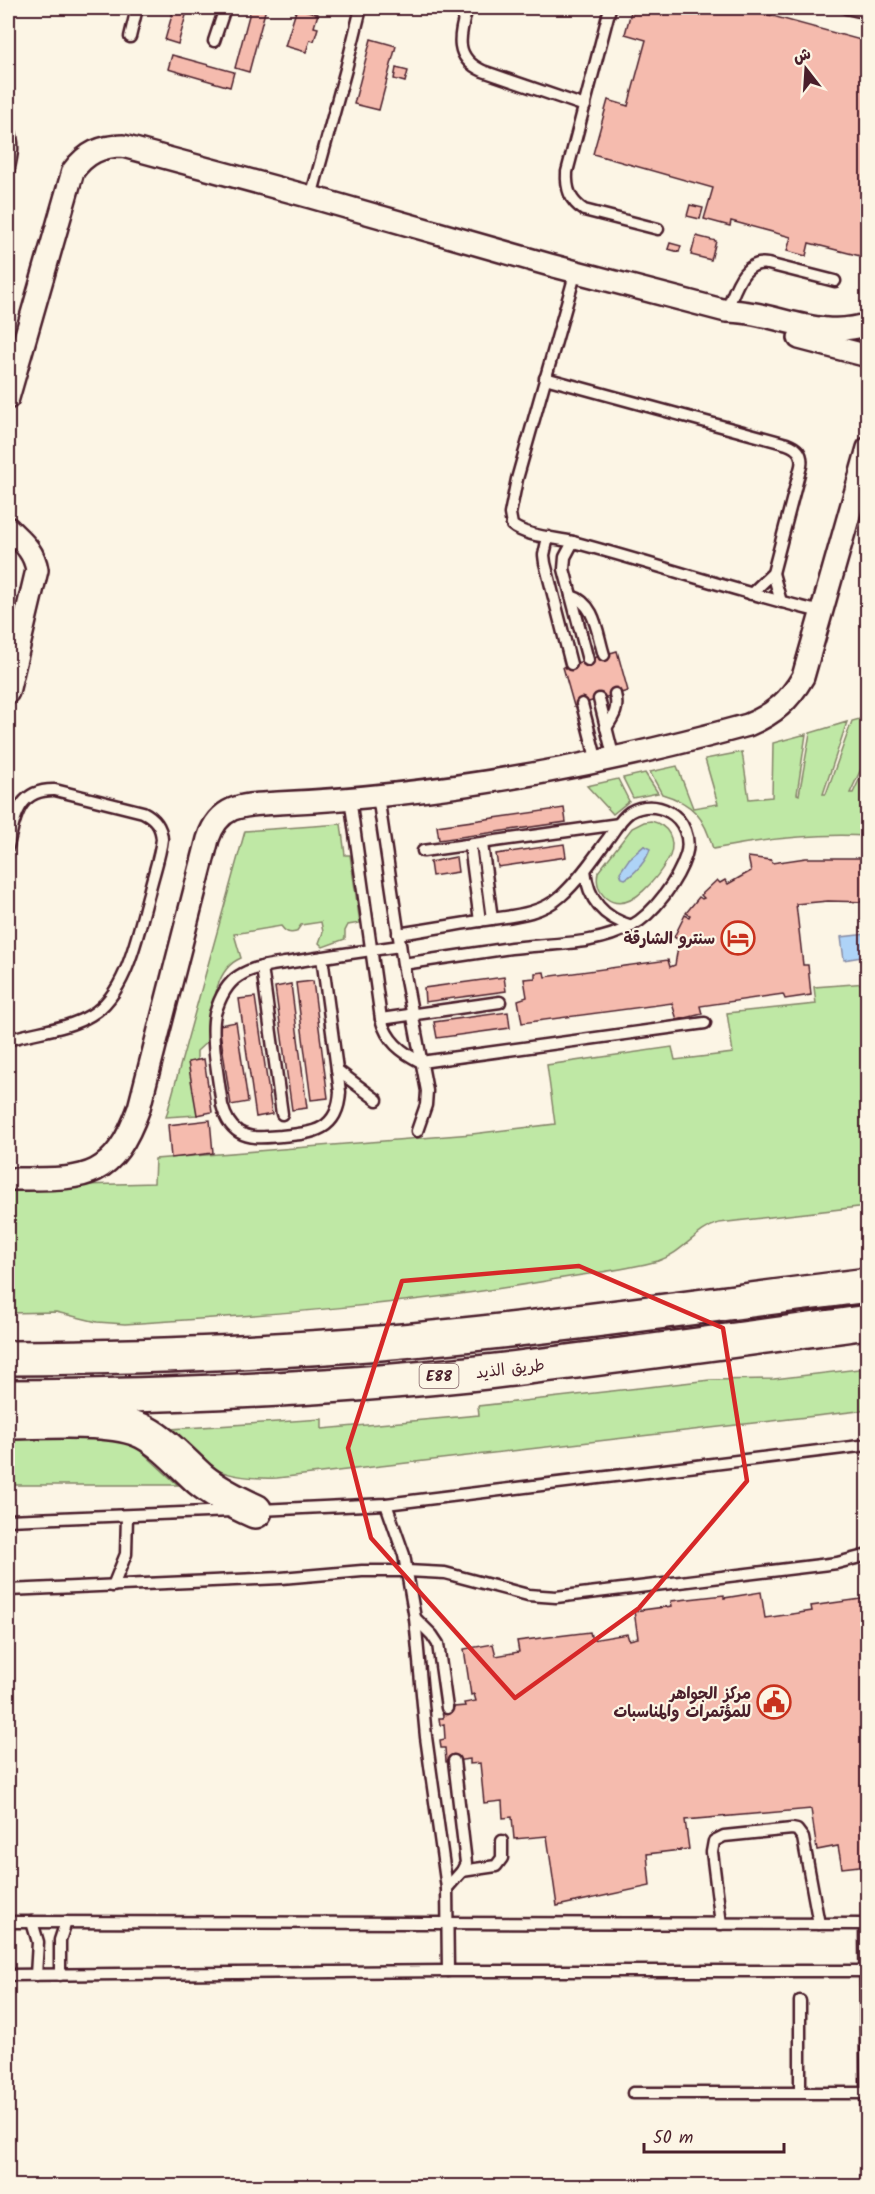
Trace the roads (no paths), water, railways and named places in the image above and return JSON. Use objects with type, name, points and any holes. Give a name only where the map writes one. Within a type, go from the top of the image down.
[{"type":"highway","points":[[8,1358],[190,1355],[380,1343],[480,1333],[867,1285]]},
{"type":"highway","name":"طريق الذيد","points":[[8,1397],[194,1394],[369,1383],[468,1374],[867,1322]]},
{"type":"highway","points":[[742,1339],[819,1345],[867,1344]]},
{"type":"highway","points":[[8,1422],[109,1422],[132,1427],[153,1438],[226,1498],[255,1510]]},
{"type":"street","points":[[8,398],[69,182],[80,161],[89,154],[100,148],[123,146],[726,311],[745,312],[819,330],[848,330],[867,324]]},
{"type":"street","points":[[726,311],[753,326],[867,356]]},
{"type":"street","points":[[867,337],[867,346]]},
{"type":"street","points":[[8,1179],[77,1177],[91,1173],[109,1161],[125,1141],[140,1108],[208,839],[218,819],[226,812],[248,804],[378,796],[503,780],[606,761],[748,725],[766,718],[794,693],[803,677],[867,453]]},
{"type":"street","points":[[8,528],[29,548],[36,560],[37,570],[8,692]]},
{"type":"lane","points":[[130,37],[137,8]]},
{"type":"lane","points":[[214,41],[225,8]]},
{"type":"lane","points":[[310,196],[361,8]]},
{"type":"lane","points":[[467,8],[459,40],[469,62],[483,71],[585,106]]},
{"type":"lane","points":[[610,8],[567,172],[568,190],[577,205],[592,213],[658,229]]},
{"type":"lane","points":[[846,8],[867,13]]},
{"type":"lane","points":[[8,127],[13,148],[8,172]]},
{"type":"lane","points":[[726,311],[746,270],[752,265],[768,264],[835,280]]},
{"type":"lane","points":[[576,271],[517,479],[510,514],[512,525],[521,531],[573,542],[821,612]]},
{"type":"lane","points":[[545,378],[794,446],[802,458],[774,573],[781,602]]},
{"type":"lane","points":[[548,537],[544,555],[545,563],[572,664]]},
{"type":"lane","points":[[573,542],[567,549],[564,564],[588,660]]},
{"type":"lane","points":[[751,594],[774,573]]},
{"type":"lane","points":[[571,596],[582,601],[590,610],[604,655]]},
{"type":"lane","points":[[606,728],[616,712],[615,694]]},
{"type":"lane","points":[[598,699],[606,728],[606,761]]},
{"type":"lane","points":[[582,704],[606,761]]},
{"type":"lane","points":[[8,846],[15,816],[23,801],[38,791],[46,789],[143,812],[159,825],[162,839],[133,951],[119,981],[102,1007],[78,1022],[8,1040]]},
{"type":"lane","points":[[378,796],[411,1014],[427,1091],[426,1105],[417,1131]]},
{"type":"lane","points":[[350,798],[381,1019],[391,1041],[399,1050],[421,1062],[705,1023]]},
{"type":"lane","points":[[398,934],[528,912],[550,904],[561,897],[585,870],[619,824],[629,813],[637,809],[645,807],[663,809],[670,812],[682,825],[688,843],[687,854],[668,890],[657,904],[632,926],[600,938],[582,941],[511,948],[403,964]]},
{"type":"lane","points":[[423,851],[619,824]]},
{"type":"lane","points":[[476,844],[480,921]]},
{"type":"lane","points":[[476,844],[492,919]]},
{"type":"lane","points":[[585,870],[589,889],[598,906],[607,916],[632,926]]},
{"type":"lane","points":[[322,957],[337,1070],[339,1104],[335,1115],[328,1124],[317,1131],[260,1137],[239,1132],[231,1125],[222,1105],[214,1032],[219,1002],[227,988],[238,976],[262,967],[322,957],[400,946]]},
{"type":"lane","points":[[262,967],[282,1114]]},
{"type":"lane","points":[[381,1019],[500,1002]]},
{"type":"lane","points":[[337,1070],[378,1100]]},
{"type":"lane","points":[[8,1520],[386,1504],[867,1444]]},
{"type":"lane","points":[[386,1504],[399,1538],[415,1618],[426,1737],[447,1888],[448,1971]]},
{"type":"lane","points":[[113,1586],[126,1554],[127,1516]]},
{"type":"lane","points":[[8,1590],[407,1570],[445,1573],[521,1593],[556,1598],[837,1563],[867,1555]]},
{"type":"lane","points":[[415,1618],[438,1644],[447,1708]]},
{"type":"lane","points":[[447,1888],[462,1871],[466,1853],[454,1761]]},
{"type":"lane","points":[[722,1924],[712,1852],[714,1841],[724,1836],[792,1829],[797,1830],[803,1838],[819,1924]]},
{"type":"lane","points":[[462,1871],[496,1866],[502,1858],[502,1841]]},
{"type":"lane","points":[[8,1922],[866,1924],[867,2187]]},
{"type":"lane","points":[[32,1922],[38,1942],[36,1975]]},
{"type":"lane","points":[[60,1975],[60,1940],[66,1922]]},
{"type":"lane","points":[[8,1975],[448,1971],[867,1971]]},
{"type":"lane","points":[[800,2001],[800,2092]]},
{"type":"lane","points":[[633,2093],[867,2093]]},
{"type":"water","points":[[644,846],[650,849],[643,862],[629,877],[622,878],[620,872],[629,859]]},
{"type":"water","points":[[867,934],[867,956],[844,960],[841,937]]},
{"type":"place","name":"سنترو الشارقة","points":[[738,938]]},
{"type":"place","name":"مركز الجواهر للمؤتمرات والمناسبات","points":[[774,1702]]}]
